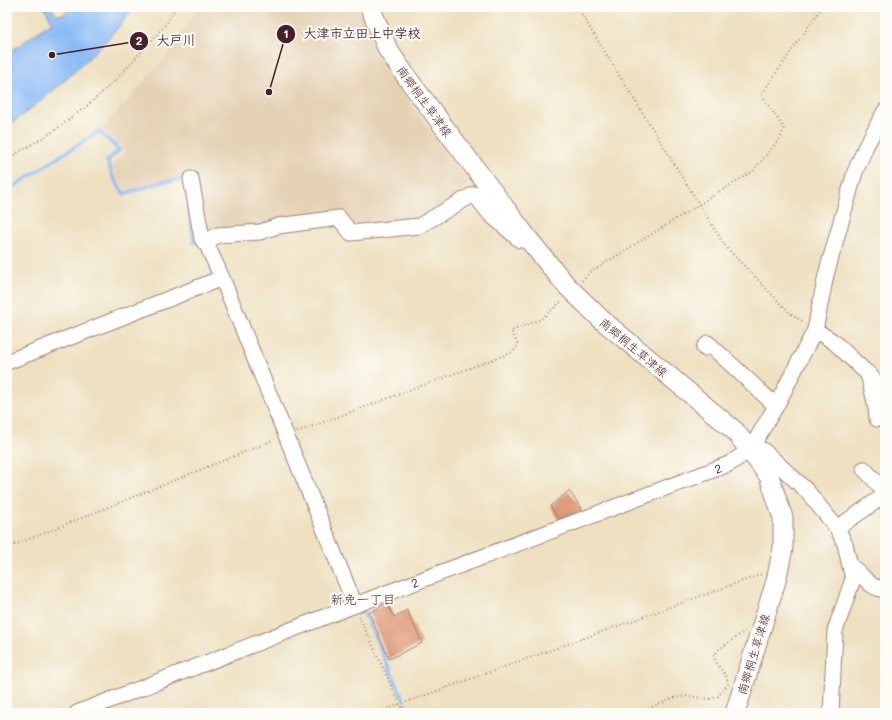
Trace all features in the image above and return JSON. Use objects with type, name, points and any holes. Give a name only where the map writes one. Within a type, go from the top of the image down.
[{"type":"main road","name":"南郷桐生草津線","points":[[370,7],[388,50],[529,240],[572,291],[602,320],[735,431],[769,476],[783,518],[784,548],[762,628],[735,713]]},
{"type":"street","points":[[750,450],[776,406],[815,330],[830,260],[855,172],[866,146],[885,111]]},
{"type":"street","points":[[191,179],[202,239],[222,278],[355,605]]},
{"type":"street","points":[[204,242],[218,235],[260,232],[278,226],[339,218],[351,233],[419,226],[474,194],[490,214],[520,240],[529,240]]},
{"type":"street","points":[[7,362],[222,278]]},
{"type":"street","points":[[815,330],[834,342],[885,390]]},
{"type":"street","points":[[704,348],[708,343],[776,406]]},
{"type":"street","points":[[868,374],[872,396],[877,409],[877,419]]},
{"type":"street","points":[[750,450],[763,450],[806,490],[837,528],[845,544],[853,579],[835,631],[831,713]]},
{"type":"street","name":"2","points":[[77,713],[355,605],[729,464],[750,450]]},
{"type":"street","points":[[837,528],[882,497],[883,488],[864,469]]},
{"type":"street","points":[[850,566],[857,570],[873,587],[880,589],[885,585]]},
{"type":"path","points":[[7,159],[51,133],[88,105],[116,80],[167,23],[176,7]]},
{"type":"path","points":[[577,7],[725,246],[790,313],[815,330]]},
{"type":"path","points":[[7,548],[286,436],[512,352],[518,345],[511,331],[541,319],[556,308],[589,273],[753,170],[781,137],[784,128],[761,95],[822,7]]},
{"type":"path","points":[[376,713],[400,703],[685,602],[759,574],[778,573]]},
{"type":"path","points":[[355,605],[404,713]]},
{"type":"path","points":[[638,713],[674,698],[687,696],[711,699],[718,696],[728,684],[728,678],[716,662],[714,656],[718,650],[748,628],[762,628]]},
{"type":"shaded area","points":[[198,7],[360,7],[376,54],[467,183],[459,197],[418,220],[352,229],[341,212],[206,235],[196,176],[162,181],[126,192],[111,166],[126,152],[102,129],[170,52]]},
{"type":"water","points":[[44,7],[50,7],[57,15],[64,14],[71,7],[135,7],[91,56],[59,86],[7,127],[7,54],[52,22]]},
{"type":"building","points":[[569,491],[582,509],[558,519],[550,506]]},
{"type":"building","points":[[387,603],[394,617],[407,610],[422,643],[389,659],[369,613]]},
{"type":"waterway","points":[[7,191],[99,131],[119,150],[107,161],[113,177],[124,194],[162,182],[184,179],[185,183]]},
{"type":"waterway","points":[[189,211],[194,243]]},
{"type":"waterway","points":[[363,611],[403,698]]},
{"type":"waterway","points":[[406,705],[409,713]]},
{"type":"place","name":"大戸川","points":[[52,55]]},
{"type":"place","name":"大津市立田上中学校","points":[[269,92]]},
{"type":"district","name":"新免一丁目","points":[[363,598]]}]
